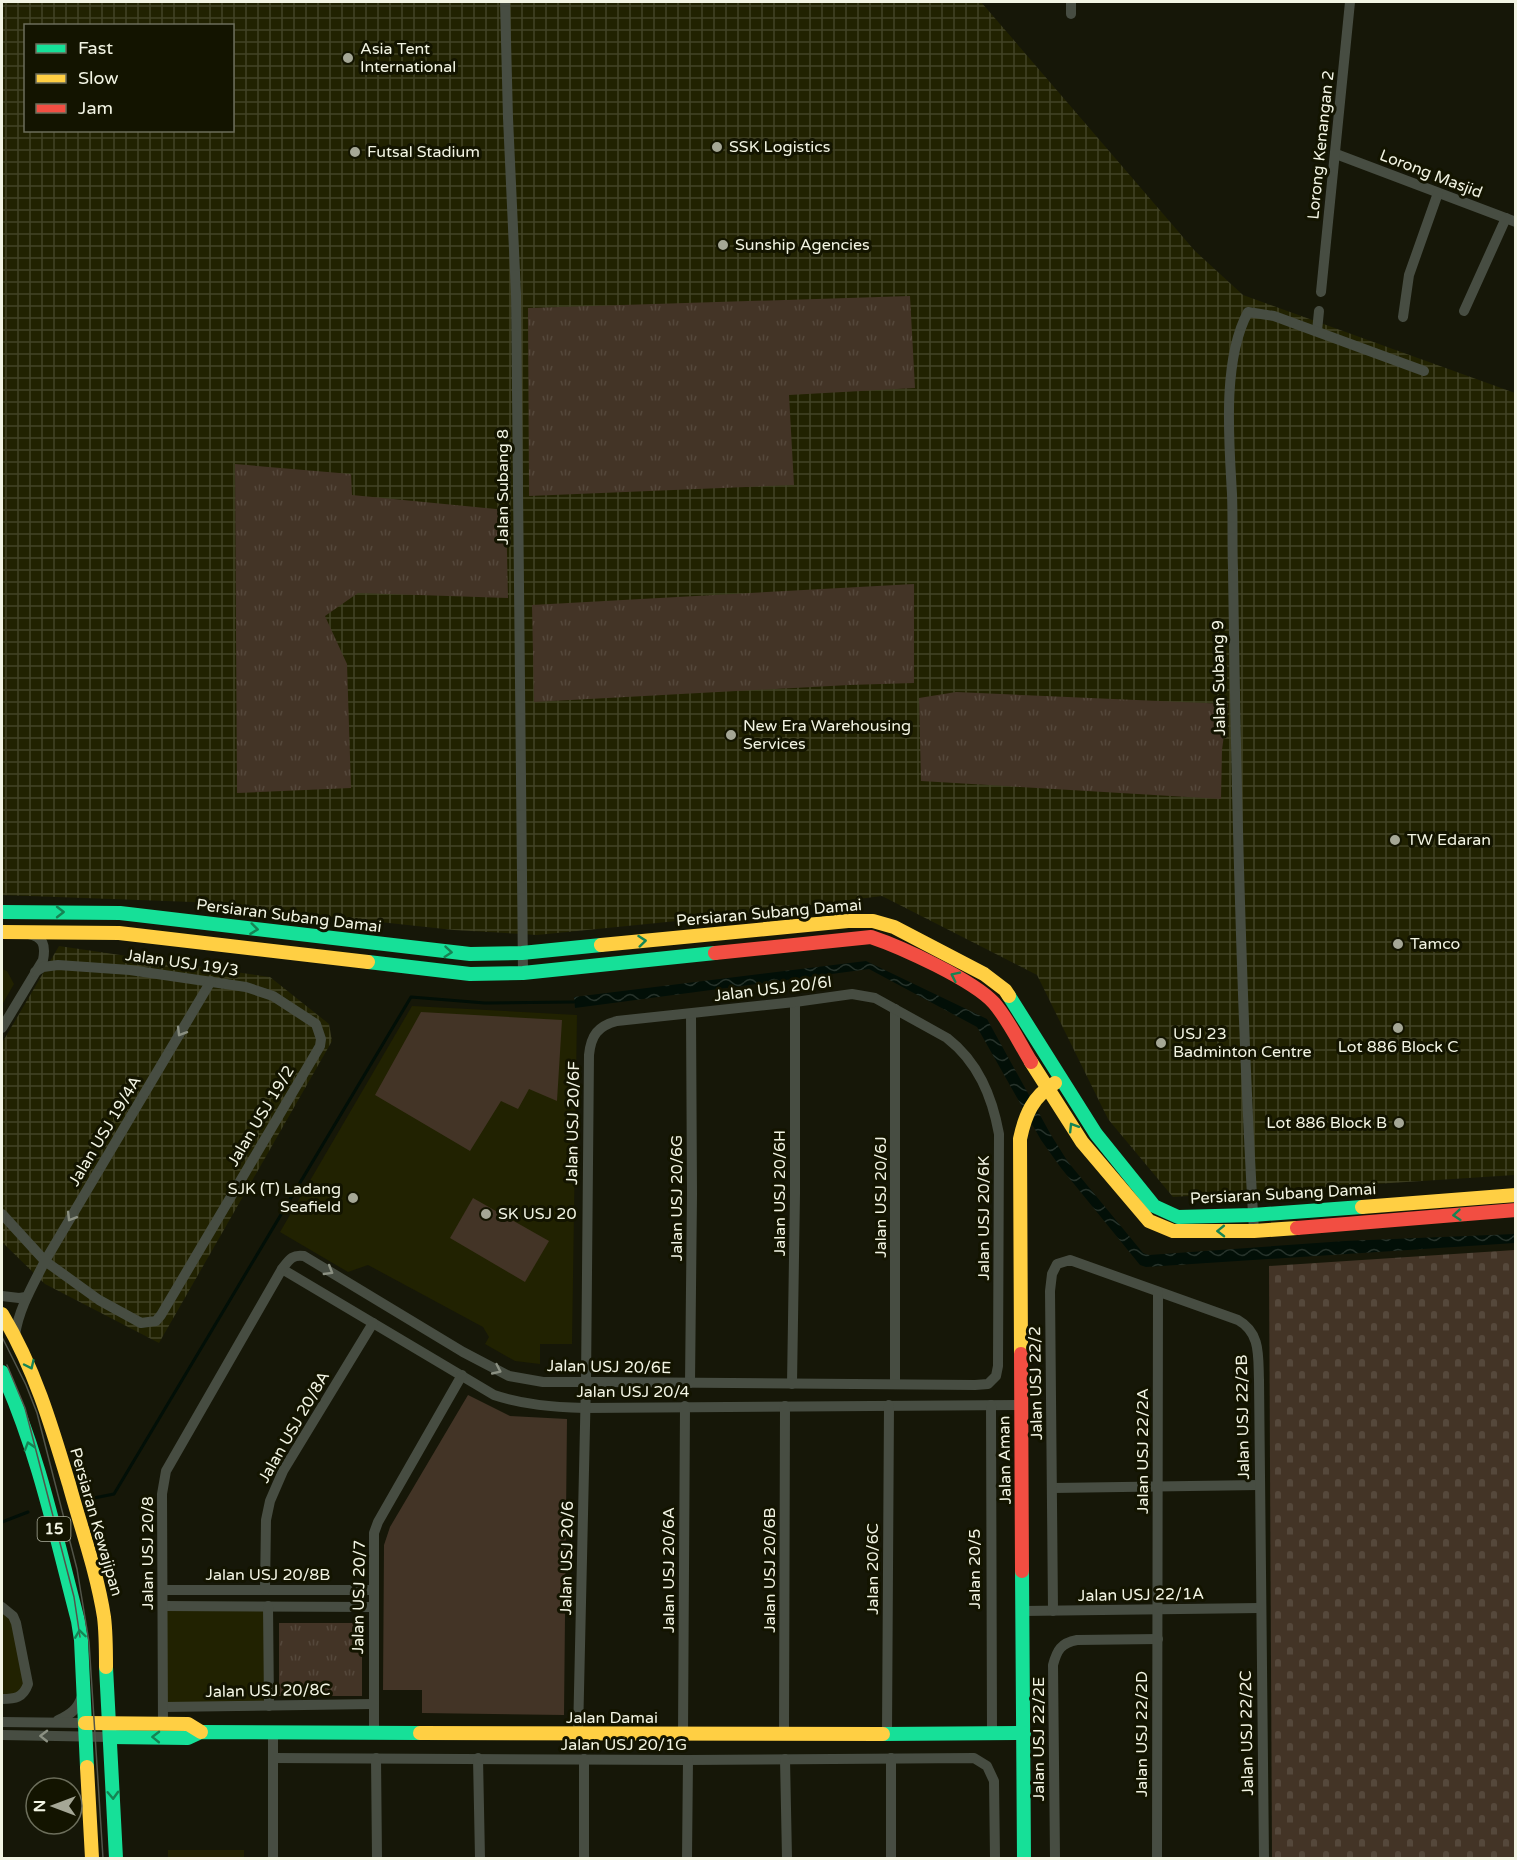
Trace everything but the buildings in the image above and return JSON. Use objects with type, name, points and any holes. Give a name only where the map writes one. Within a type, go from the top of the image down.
[{"type":"street","name":"Jalan Subang 8","points":[[505,2],[517,318],[523,973]]},
{"type":"street","points":[[1071,2],[1071,14]]},
{"type":"street","name":"Lorong Kenangan 2","points":[[1321,292],[1350,2]]},
{"type":"street","name":"Lorong Masjid","points":[[1336,154],[1511,220]]},
{"type":"street","points":[[1403,317],[1409,275],[1438,193]]},
{"type":"street","points":[[1464,311],[1511,220]]},
{"type":"street","points":[[1317,331],[1319,311]]},
{"type":"street","name":"Jalan Subang 9","points":[[1254,1231],[1246,1086],[1229,438],[1236,347],[1241,325],[1248,312],[1274,316],[1424,371]]},
{"type":"street","name":"Persiaran Subang Damai","points":[[2,912],[120,913],[470,954],[522,953],[848,921],[873,921],[894,927],[974,969],[1005,990],[1096,1134],[1154,1206],[1166,1213],[1178,1217],[1253,1215],[1515,1195]]},
{"type":"street","name":"Persiaran Subang Damai","points":[[2,932],[118,933],[470,974],[523,973],[871,937],[887,942],[972,984],[994,1003],[1045,1088],[1082,1142],[1149,1221],[1173,1231],[1254,1231],[1515,1210]]},
{"type":"street","points":[[2,1028],[43,960],[45,949],[41,939],[23,932]]},
{"type":"street","name":"Jalan USJ 19/3","points":[[35,972],[58,965],[130,970],[246,987],[273,996],[316,1024]]},
{"type":"street","name":"Jalan USJ 19/4A","points":[[15,1335],[26,1297],[45,1261],[211,981]]},
{"type":"street","name":"Jalan USJ 20/6I","points":[[590,1045],[594,1035],[607,1024],[617,1021],[852,994],[874,998],[958,1046]]},
{"type":"street","name":"Jalan USJ 20/6H","points":[[792,1384],[795,1002]]},
{"type":"street","name":"Jalan USJ 20/6J","points":[[895,1009],[895,1384]]},
{"type":"street","name":"Jalan USJ 20/6G","points":[[690,1383],[692,1014]]},
{"type":"street","name":"Jalan USJ 19/2","points":[[45,1261],[99,1300],[141,1323],[156,1321],[321,1046],[316,1024]]},
{"type":"street","name":"Jalan USJ 20/6F","points":[[586,1382],[590,1045]]},
{"type":"street","name":"Jalan USJ 20/6K","points":[[958,1046],[980,1076],[989,1093],[999,1134],[998,1366],[996,1376],[988,1384],[975,1385]]},
{"type":"street","points":[[1045,1088],[1062,1079]]},
{"type":"street","name":"Jalan Aman","points":[[1024,1858],[1020,1139],[1030,1106],[1045,1088]]},
{"type":"street","points":[[2,1214],[45,1261]]},
{"type":"street","name":"Jalan USJ 20/6E","points":[[282,1269],[292,1257],[304,1256],[463,1352],[509,1376],[543,1382],[975,1385]]},
{"type":"street","name":"Jalan USJ 22/2","points":[[1053,1611],[1050,1291],[1055,1268],[1060,1261],[1070,1260],[1158,1292]]},
{"type":"street","name":"Jalan USJ 20/4","points":[[282,1269],[494,1395],[508,1400],[543,1406],[585,1408],[1021,1405]]},
{"type":"street","name":"Jalan USJ 20/8","points":[[163,1724],[162,1494],[166,1472],[282,1269]]},
{"type":"street","name":"Jalan USJ 22/2B","points":[[1158,1292],[1238,1320],[1251,1330],[1256,1339],[1259,1380],[1260,1608]]},
{"type":"street","name":"Jalan USJ 22/2A","points":[[1157,1609],[1158,1292]]},
{"type":"street","points":[[2,1296],[26,1297]]},
{"type":"street","name":"Persiaran Kewajipan","points":[[2,1314],[15,1335],[39,1385],[99,1583],[104,1619],[116,1858]]},
{"type":"street","name":"Jalan USJ 20/8A","points":[[265,1590],[266,1520],[270,1501],[283,1471],[373,1323]]},
{"type":"street","name":"15","points":[[2,1372],[16,1403],[45,1495],[72,1596],[81,1640],[92,1858]]},
{"type":"street","name":"Jalan USJ 20/7","points":[[374,1734],[374,1533],[378,1522],[462,1375]]},
{"type":"street","name":"Jalan USJ 20/6","points":[[578,1735],[586,1382]]},
{"type":"street","name":"Jalan 20/5","points":[[991,1405],[992,1734]]},
{"type":"street","name":"Jalan USJ 20/6A","points":[[683,1734],[685,1406]]},
{"type":"street","name":"Jalan USJ 20/6B","points":[[784,1733],[785,1406]]},
{"type":"street","name":"Jalan 20/6C","points":[[887,1733],[889,1406]]},
{"type":"street","points":[[1053,1488],[1259,1485]]},
{"type":"street","name":"Jalan USJ 20/8B","points":[[163,1590],[373,1590]]},
{"type":"street","points":[[163,1606],[373,1607]]},
{"type":"street","points":[[268,1606],[269,1706]]},
{"type":"street","points":[[2,1607],[13,1616],[16,1623],[27,1684],[21,1696],[14,1699],[2,1699]]},
{"type":"street","name":"Jalan USJ 22/1A","points":[[1023,1611],[1260,1608]]},
{"type":"street","name":"Jalan USJ 22/2C","points":[[1260,1608],[1264,1858]]},
{"type":"street","name":"Jalan USJ 22/2D","points":[[1156,1858],[1157,1609]]},
{"type":"street","name":"Jalan USJ 22/2E","points":[[1055,1858],[1053,1665],[1056,1655],[1060,1647],[1067,1642],[1077,1640],[1158,1640]]},
{"type":"street","points":[[52,1722],[70,1715],[80,1702],[83,1693]]},
{"type":"street","name":"Jalan USJ 20/8C","points":[[163,1707],[373,1704]]},
{"type":"street","points":[[2,1722],[52,1722],[85,1730]]},
{"type":"street","name":"Jalan Damai","points":[[110,1730],[163,1724],[188,1724],[201,1732]]},
{"type":"street","points":[[2,1735],[85,1730]]},
{"type":"street","name":"Jalan Damai","points":[[85,1730],[110,1730],[188,1738],[201,1732],[273,1731],[578,1735],[1024,1733]]},
{"type":"street","points":[[273,1731],[273,1858]]},
{"type":"street","name":"Jalan USJ 20/1G","points":[[273,1758],[688,1760],[974,1758],[987,1766],[994,1780],[995,1858]]},
{"type":"street","points":[[376,1758],[377,1858]]},
{"type":"street","points":[[478,1758],[480,1858]]},
{"type":"street","points":[[891,1758],[891,1858]]},
{"type":"street","points":[[584,1759],[584,1858]]},
{"type":"street","points":[[785,1759],[787,1858]]},
{"type":"street","points":[[687,1858],[688,1760]]},
{"type":"shaded area","points":[[2,2],[981,2],[1195,251],[1243,295],[1515,393],[1515,1175],[1173,1197],[1108,1119],[1037,975],[882,896],[707,918],[537,935],[454,930],[193,902],[2,895]]},
{"type":"shaded area","points":[[59,946],[270,977],[329,1024],[332,1041],[159,1343],[45,1284],[2,1242],[2,1043]]},
{"type":"shaded area","points":[[2,969],[7,971],[14,984],[2,1005]]},
{"type":"shaded area","name":"SK USJ 20","points":[[412,1006],[577,1015],[572,1344],[540,1344],[540,1364],[515,1361],[485,1344],[489,1337],[483,1327],[368,1265],[348,1272],[280,1232]]},
{"type":"shaded area","points":[[163,1606],[268,1606],[269,1706],[163,1707]]},
{"type":"shaded area","points":[[2,1612],[11,1620],[24,1682],[19,1693],[2,1696]]},
{"type":"shaded area","points":[[168,1850],[244,1850],[244,1858],[168,1858]]},
{"type":"green space","points":[[910,296],[915,388],[789,395],[794,485],[529,496],[528,308]]},
{"type":"green space","points":[[235,464],[351,474],[352,495],[506,510],[508,598],[358,593],[325,616],[347,664],[351,788],[237,793]]},
{"type":"green space","points":[[914,584],[914,683],[534,702],[532,605]]},
{"type":"green space","points":[[956,692],[1228,704],[1222,750],[1221,799],[921,781],[919,698]]},
{"type":"green space","points":[[421,1012],[562,1020],[557,1101],[529,1089],[518,1109],[501,1101],[470,1151],[375,1095]]},
{"type":"green space","points":[[473,1198],[549,1241],[525,1282],[450,1238]]},
{"type":"green space","points":[[1515,1250],[1515,1858],[1272,1858],[1269,1266]]},
{"type":"green space","points":[[468,1395],[510,1416],[567,1419],[564,1715],[422,1713],[422,1690],[383,1690],[384,1545],[390,1527]]},
{"type":"green space","points":[[279,1623],[362,1623],[362,1696],[279,1696]]},
{"type":"water","points":[[866,961],[987,1019],[1068,1162],[1143,1253],[1149,1255],[1345,1241],[1515,1234],[1515,1243],[1146,1267],[1140,1265],[1041,1140],[977,1027],[869,969],[575,1008],[574,997]]},
{"type":"waterway","points":[[94,1498],[114,1494],[411,997],[485,1003],[574,1002]]},
{"type":"waterway","points":[[2,1522],[28,1512]]},
{"type":"tram line","points":[[2,1337],[37,1413],[77,1569],[89,1642],[103,1858]]},
{"type":"tram line","points":[[7,1365],[25,1408],[74,1597],[80,1637]]},
{"type":"traffic: fast","points":[[2,912],[120,913],[470,954],[522,953],[601,945]]},
{"type":"traffic: fast","points":[[368,962],[470,974],[523,973],[715,953]]},
{"type":"traffic: fast","points":[[1009,996],[1096,1134],[1154,1206],[1178,1217],[1253,1215],[1362,1207]]},
{"type":"traffic: fast","points":[[2,1372],[36,1463],[78,1621],[81,1640],[87,1767]]},
{"type":"traffic: fast","points":[[1022,1571],[1024,1858]]},
{"type":"traffic: fast","points":[[106,1667],[116,1858]]},
{"type":"traffic: fast","points":[[110,1737],[188,1738],[201,1732],[420,1733]]},
{"type":"traffic: fast","points":[[883,1734],[1024,1733]]},
{"type":"traffic: slow","points":[[601,945],[848,921],[873,921],[894,927],[984,974],[1005,990],[1009,996]]},
{"type":"traffic: slow","points":[[2,932],[119,933],[368,962]]},
{"type":"traffic: slow","points":[[1031,1062],[1082,1142],[1149,1221],[1173,1231],[1254,1231],[1297,1228]]},
{"type":"traffic: slow","points":[[1021,1354],[1020,1139],[1031,1107],[1041,1094],[1055,1083]]},
{"type":"traffic: slow","points":[[1362,1207],[1516,1195]]},
{"type":"traffic: slow","points":[[2,1314],[33,1375],[69,1484],[101,1600],[105,1629],[106,1667]]},
{"type":"traffic: slow","points":[[85,1723],[188,1724],[201,1732]]},
{"type":"traffic: slow","points":[[420,1733],[883,1734]]},
{"type":"traffic: slow","points":[[87,1767],[92,1858]]},
{"type":"traffic: jam","points":[[715,953],[871,937],[936,965],[984,994],[1004,1016],[1031,1062]]},
{"type":"traffic: jam","points":[[1297,1228],[1516,1210]]},
{"type":"traffic: jam","points":[[1021,1354],[1022,1571]]},
{"type":"place","name":"Asia Tent International","points":[[348,58]]},
{"type":"place","name":"SSK Logistics","points":[[717,147]]},
{"type":"place","name":"Futsal Stadium","points":[[355,152]]},
{"type":"place","name":"Sunship Agencies","points":[[723,245]]},
{"type":"place","name":"New Era Warehousing Services","points":[[731,735]]},
{"type":"place","name":"TW Edaran","points":[[1395,840]]},
{"type":"place","name":"Tamco","points":[[1398,944]]},
{"type":"place","name":"Lot 886 Block C","points":[[1398,1028]]},
{"type":"place","name":"USJ 23 Badminton Centre","points":[[1161,1043]]},
{"type":"place","name":"Lot 886 Block B","points":[[1399,1123]]},
{"type":"place","name":"SJK (T) Ladang Seafield","points":[[353,1198]]},
{"type":"place","name":"SK USJ 20","points":[[486,1214]]}]
